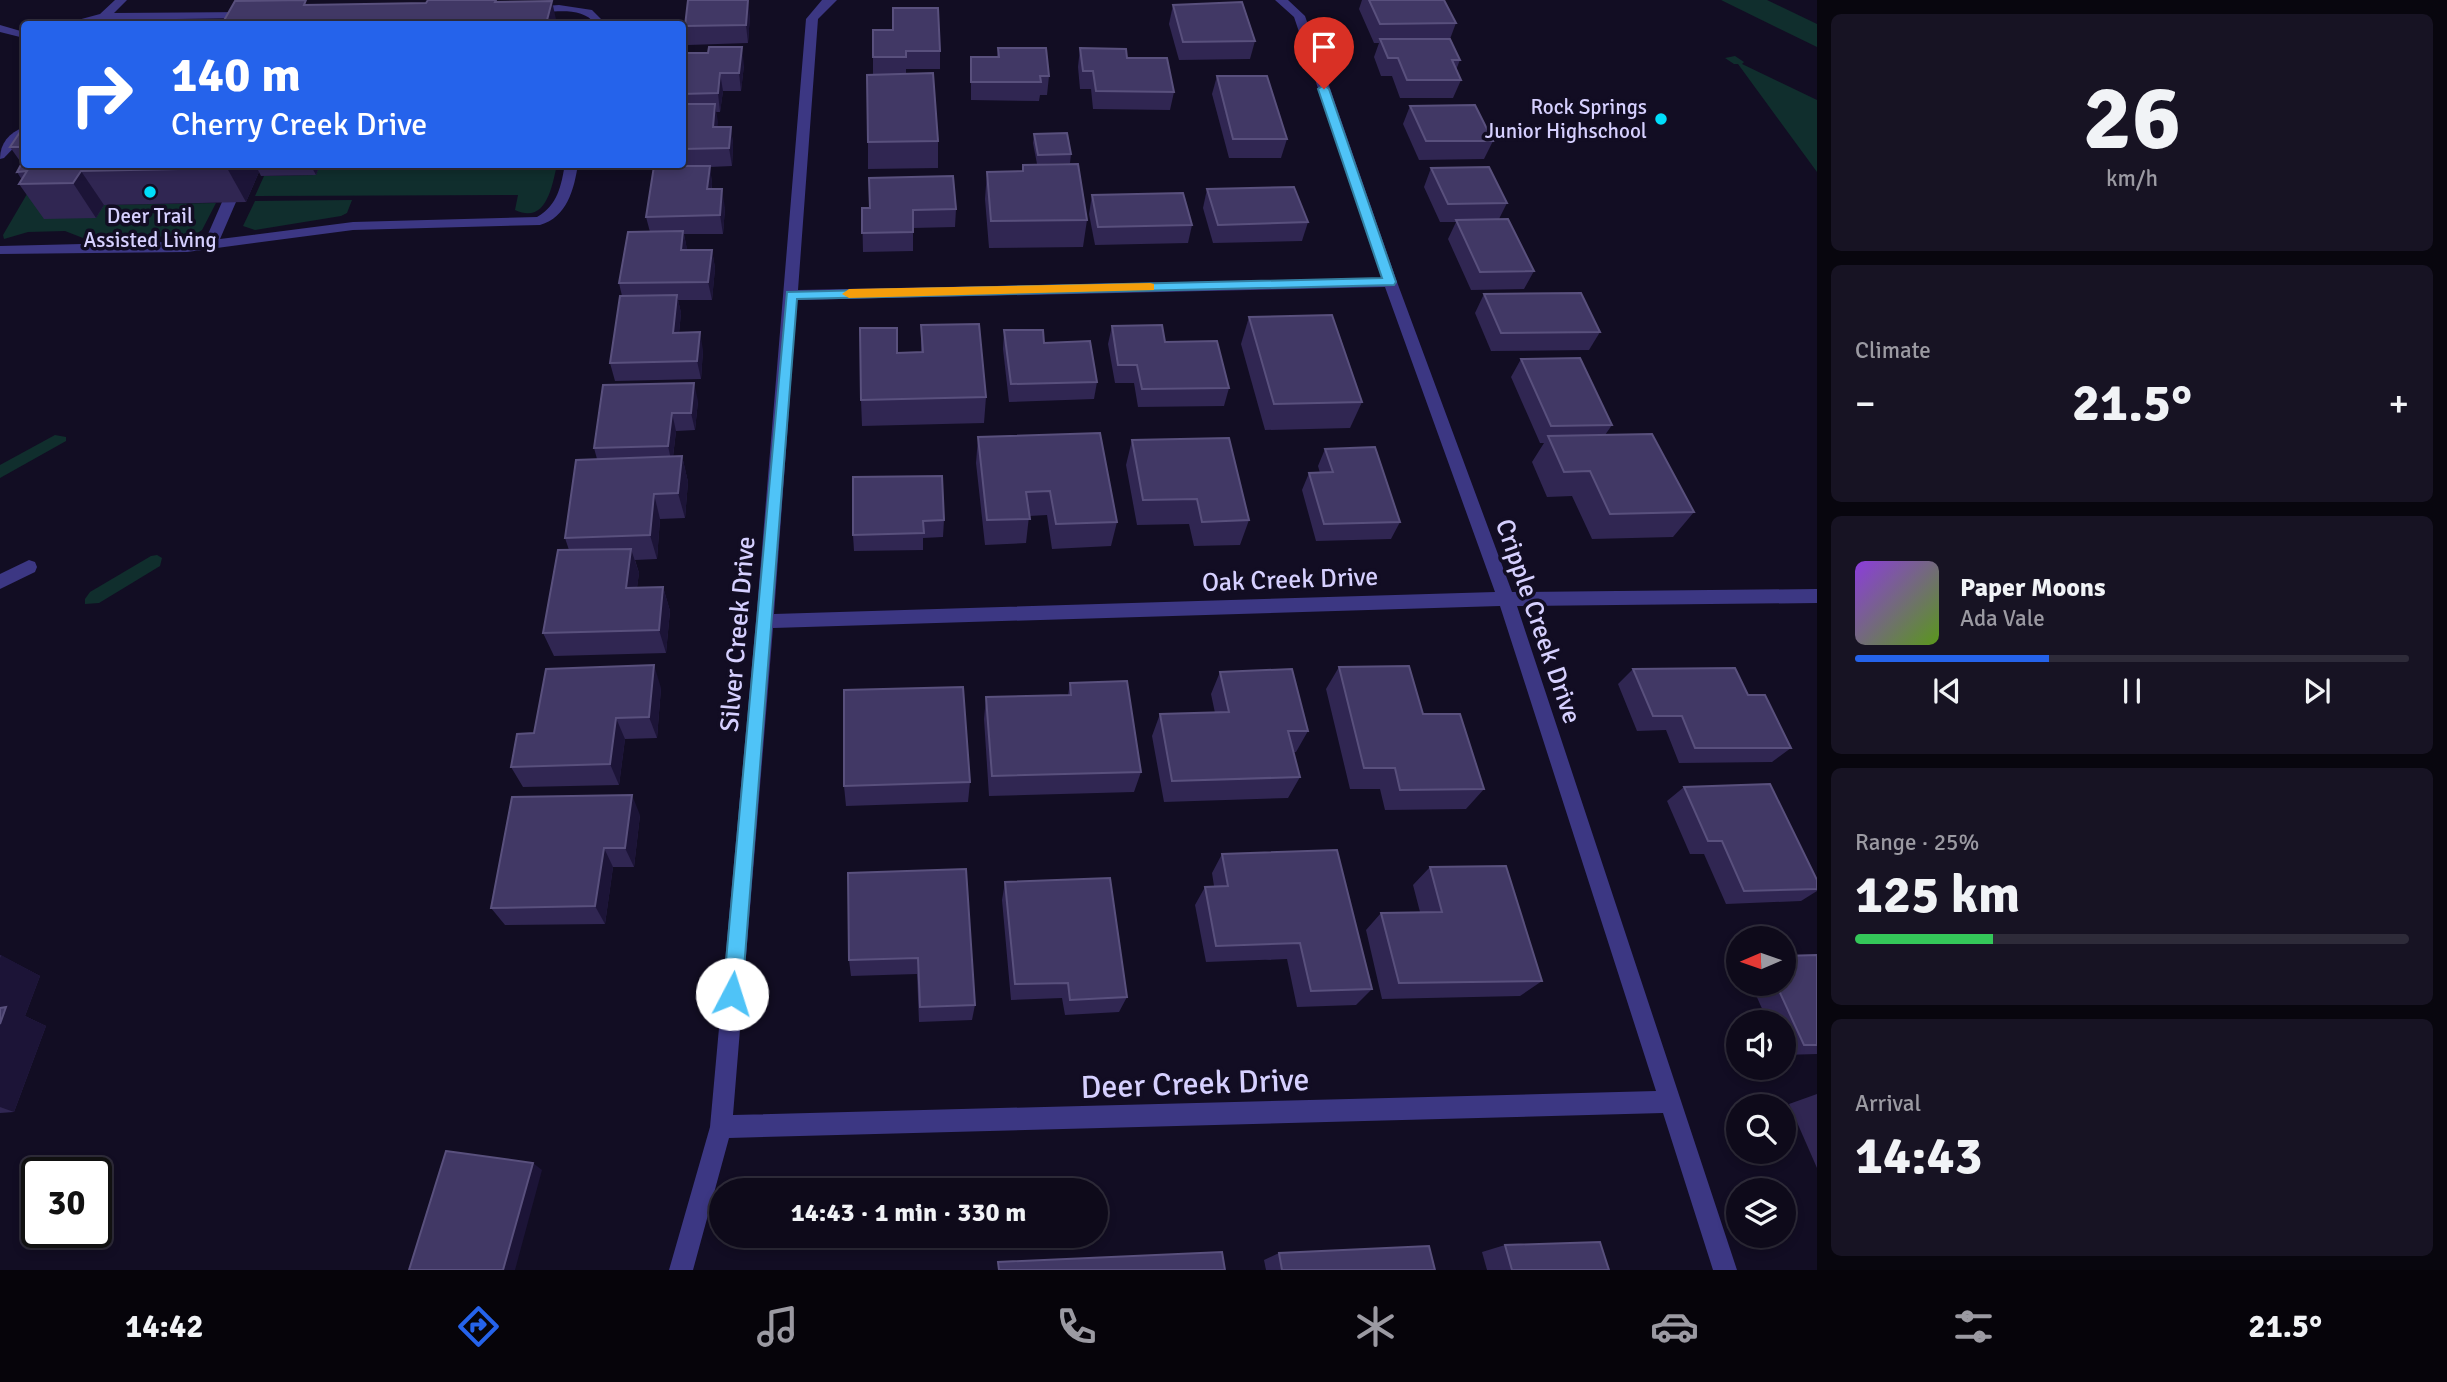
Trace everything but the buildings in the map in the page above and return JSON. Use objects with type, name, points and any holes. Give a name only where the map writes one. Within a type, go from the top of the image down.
[{"type":"street","points":[[104,18],[121,0]]},
{"type":"street","name":"Cripple Creek Drive","points":[[1281,0],[1299,16],[1390,282],[1506,599],[1726,1270]]},
{"type":"street","name":"Silver Creek Drive","points":[[681,1270],[721,1127],[765,621],[812,19],[829,1]]},
{"type":"street","points":[[521,10],[585,10],[598,21]]},
{"type":"street","points":[[86,21],[104,18],[259,15]]},
{"type":"street","points":[[0,28],[21,34]]},
{"type":"street","points":[[0,155],[21,133]]},
{"type":"street","points":[[0,250],[210,246],[353,226],[540,221],[553,215],[560,206],[571,168]]},
{"type":"street","points":[[210,246],[229,202]]},
{"type":"street","points":[[791,295],[1390,282]]},
{"type":"street","points":[[0,582],[29,567]]},
{"type":"street","name":"Oak Creek Drive","points":[[765,621],[1506,599],[1817,596]]},
{"type":"street","name":"Deer Creek Drive","points":[[721,1127],[1671,1101]]},
{"type":"green space","points":[[1721,0],[1767,0],[1817,24],[1817,47]]},
{"type":"green space","points":[[1735,56],[1744,62],[1742,64],[1817,100],[1817,172],[1738,64],[1725,58]]},
{"type":"green space","points":[[318,168],[556,168],[546,201],[541,208],[526,213],[515,210],[518,195],[255,196],[264,176],[315,175]]},
{"type":"green space","points":[[34,182],[104,205],[216,203],[202,230],[193,236],[83,238],[65,231],[28,232],[4,239],[3,235]]},
{"type":"green space","points":[[352,200],[347,213],[341,216],[255,230],[243,226],[255,201]]},
{"type":"green space","points":[[55,435],[66,437],[66,441],[0,478],[0,465]]},
{"type":"green space","points":[[157,555],[162,558],[160,566],[99,603],[85,604],[90,592]]},
{"type":"slow traffic","points":[[849,294],[1150,287]]},
{"type":"place","name":"Rock Springs Junior Highschool","points":[[1661,119]]},
{"type":"place","name":"Deer Trail Assisted Living","points":[[150,192]]},
{"type":"route","points":[[732,994],[791,295],[1390,282],[1324,89]]}]
